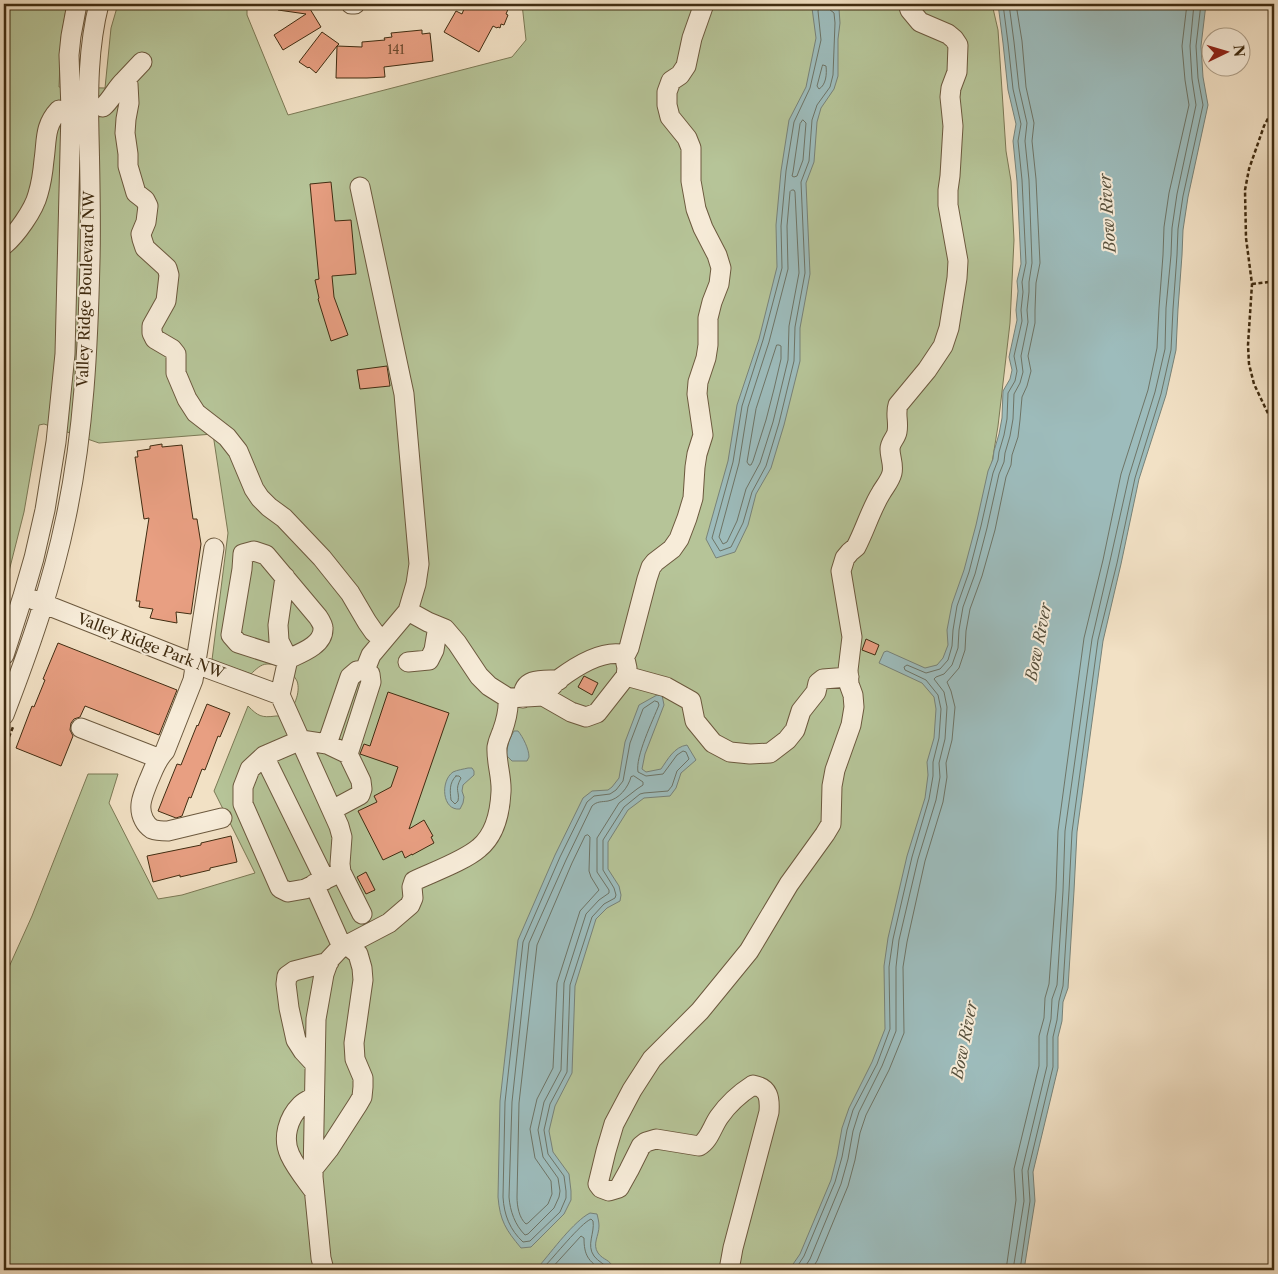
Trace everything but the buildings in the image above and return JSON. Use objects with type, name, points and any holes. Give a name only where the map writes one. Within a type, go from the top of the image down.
[{"type":"street","name":"Valley Ridge Boulevard NW","points":[[4,655],[23,596],[41,529],[61,400],[65,354],[71,110],[69,55],[77,4]]},
{"type":"street","name":"Valley Ridge Boulevard NW","points":[[4,715],[44,604],[62,536],[78,447],[87,360],[90,247],[90,48],[99,4]]},
{"type":"street","points":[[408,611],[445,629],[457,643],[479,676],[490,686],[515,698],[543,696],[571,712],[586,716],[597,713],[606,703],[625,667],[651,567],[672,549],[679,539],[687,518],[693,498],[696,454],[703,435],[697,394],[698,382],[706,358],[708,318],[719,284],[721,268],[696,209],[691,181],[691,148],[687,138],[670,117],[667,105],[667,92],[671,81],[680,75],[686,66],[692,38],[704,4]]},
{"type":"street","points":[[729,1270],[733,1248],[769,1112],[767,1092],[760,1087],[753,1086],[729,1104],[718,1118],[704,1144],[699,1146],[656,1139],[646,1142],[641,1146],[619,1188],[609,1192],[598,1184],[614,1124],[652,1058],[700,1012],[749,951],[789,884],[831,824],[832,786],[835,770],[851,725],[854,707],[848,670],[852,638],[841,571],[845,558],[856,547],[893,471],[890,448],[897,431],[896,412],[898,404],[927,370],[943,346],[949,328],[957,278],[958,261],[948,205],[948,190],[953,126],[950,97],[957,72],[958,45],[948,34],[920,22],[910,10],[908,4]]},
{"type":"street","points":[[103,107],[118,86],[142,62]]},
{"type":"street","points":[[125,80],[128,84],[129,103],[125,133],[128,166],[136,193],[145,200],[148,206],[146,222],[141,234],[142,239],[145,248],[168,268],[169,275],[166,301],[152,326],[155,339],[172,349],[176,354],[176,373],[187,399],[196,414],[227,437],[238,451],[254,489],[260,498],[284,518],[322,558],[350,593],[374,632],[383,640]]},
{"type":"street","points":[[4,245],[12,238],[34,205],[38,194],[48,126],[52,117],[59,110]]},
{"type":"street","points":[[360,188],[404,394],[419,564],[416,584],[408,611],[371,655],[365,670]]},
{"type":"street","points":[[214,548],[194,680],[165,751],[158,758],[140,808],[142,817],[152,829],[168,831],[222,818]]},
{"type":"street","points":[[254,551],[266,555],[318,617],[323,628],[321,638],[309,649],[288,659],[238,644],[232,635],[243,554],[254,551]]},
{"type":"street","points":[[285,577],[278,625],[279,641],[288,659],[280,695],[301,740],[339,826],[342,837],[340,864],[327,879],[305,889],[288,892],[280,888],[243,804],[243,787],[250,769],[264,756],[301,740],[327,744],[348,754],[361,781],[362,789],[360,795],[332,810]]},
{"type":"street","name":"Valley Ridge Park NW","points":[[23,596],[280,695]]},
{"type":"street","points":[[408,662],[429,660],[434,650],[438,626]]},
{"type":"street","points":[[543,696],[559,680],[590,660],[614,653],[621,654],[625,667],[691,701],[695,721],[713,743],[730,752],[770,753],[787,740],[795,730],[801,711],[816,692],[818,683],[823,679],[849,677]]},
{"type":"street","points":[[327,744],[350,677],[357,671],[365,670],[370,674],[371,682],[348,754]]},
{"type":"street","points":[[324,1270],[321,1258],[313,1169],[316,1019],[324,974],[329,962],[345,945],[389,924],[410,906],[413,898],[412,887],[414,881],[462,858],[479,848],[487,840],[494,828],[499,812],[501,791],[497,756],[498,744],[508,708],[526,686],[531,683],[540,680],[559,680]]},
{"type":"street","points":[[81,728],[158,758]]},
{"type":"street","points":[[264,756],[327,879],[339,940],[358,954],[362,968],[363,980],[354,1044],[355,1059],[363,1078],[362,1097],[329,1149],[313,1169]]},
{"type":"street","points":[[327,879],[362,914]]},
{"type":"street","points":[[315,1064],[296,1040],[289,1008],[287,976],[294,971],[329,962]]},
{"type":"street","points":[[314,1097],[302,1104],[294,1115],[288,1125],[286,1140],[289,1153],[314,1191]]},
{"type":"path","points":[[1274,107],[1264,126],[1248,169],[1245,190],[1246,238],[1252,284],[1248,345],[1249,364],[1254,384],[1274,426]]},
{"type":"path","points":[[1252,284],[1274,283]]},
{"type":"green space","points":[[4,4],[67,4],[61,38],[59,87],[105,88],[111,28],[118,4],[247,4],[247,15],[288,115],[512,57],[526,40],[522,4],[992,4],[998,30],[1014,240],[1010,323],[998,426],[936,806],[895,1039],[803,1270],[4,1270],[4,978],[32,916],[88,774],[118,774],[109,803],[158,899],[182,895],[255,873],[214,791],[248,706],[257,714],[263,716],[284,715],[294,705],[298,685],[292,674],[276,665],[263,665],[251,674],[212,660],[228,533],[213,434],[99,443],[44,424],[39,425],[24,512],[4,591]]},
{"type":"water","points":[[818,4],[830,4],[839,9],[838,76],[834,89],[821,108],[817,122],[814,162],[806,183],[810,274],[800,328],[800,361],[771,468],[756,494],[748,525],[735,552],[716,558],[706,539],[728,461],[737,405],[759,339],[777,267],[776,225],[781,171],[789,120],[806,87],[816,38],[812,8]]},
{"type":"water","name":"Bow River","points":[[998,4],[1206,4],[1203,28],[1200,28],[1200,78],[1203,78],[1208,105],[1188,197],[1183,230],[1176,350],[1166,395],[1139,479],[1103,641],[1077,832],[1068,988],[1063,1002],[1062,1021],[1058,1037],[1058,1068],[1033,1172],[1035,1201],[1024,1270],[789,1270],[800,1254],[831,1180],[842,1128],[849,1108],[872,1062],[885,1029],[884,966],[888,938],[907,856],[925,798],[928,775],[927,762],[934,738],[936,709],[934,697],[922,683],[879,663],[884,652],[887,651],[925,668],[937,665],[943,658],[948,645],[947,630],[952,604],[964,570],[999,434],[1002,418],[1003,391],[1010,379],[1012,370],[1009,357],[1017,320],[1017,281],[1021,264],[1013,141],[1016,124],[1008,90]]},
{"type":"water","points":[[657,695],[662,695],[664,705],[645,754],[642,769],[646,772],[661,769],[678,748],[687,745],[696,760],[681,773],[676,788],[670,796],[644,798],[628,810],[608,842],[608,869],[619,886],[620,901],[607,908],[596,919],[575,986],[572,1073],[555,1106],[549,1131],[553,1152],[569,1174],[571,1200],[564,1214],[531,1247],[521,1248],[505,1225],[500,1213],[498,1197],[500,1101],[518,940],[555,855],[583,798],[592,791],[608,790],[619,778],[625,742],[639,705]]},
{"type":"water","points":[[514,731],[518,731],[522,736],[529,754],[527,761],[512,761],[506,755],[509,740]]},
{"type":"water","points":[[472,768],[474,775],[463,785],[464,797],[460,809],[454,808],[446,801],[446,782],[453,772]]},
{"type":"water","points":[[590,1213],[597,1214],[599,1224],[596,1250],[600,1256],[611,1263],[615,1270],[537,1270],[570,1229]]}]
